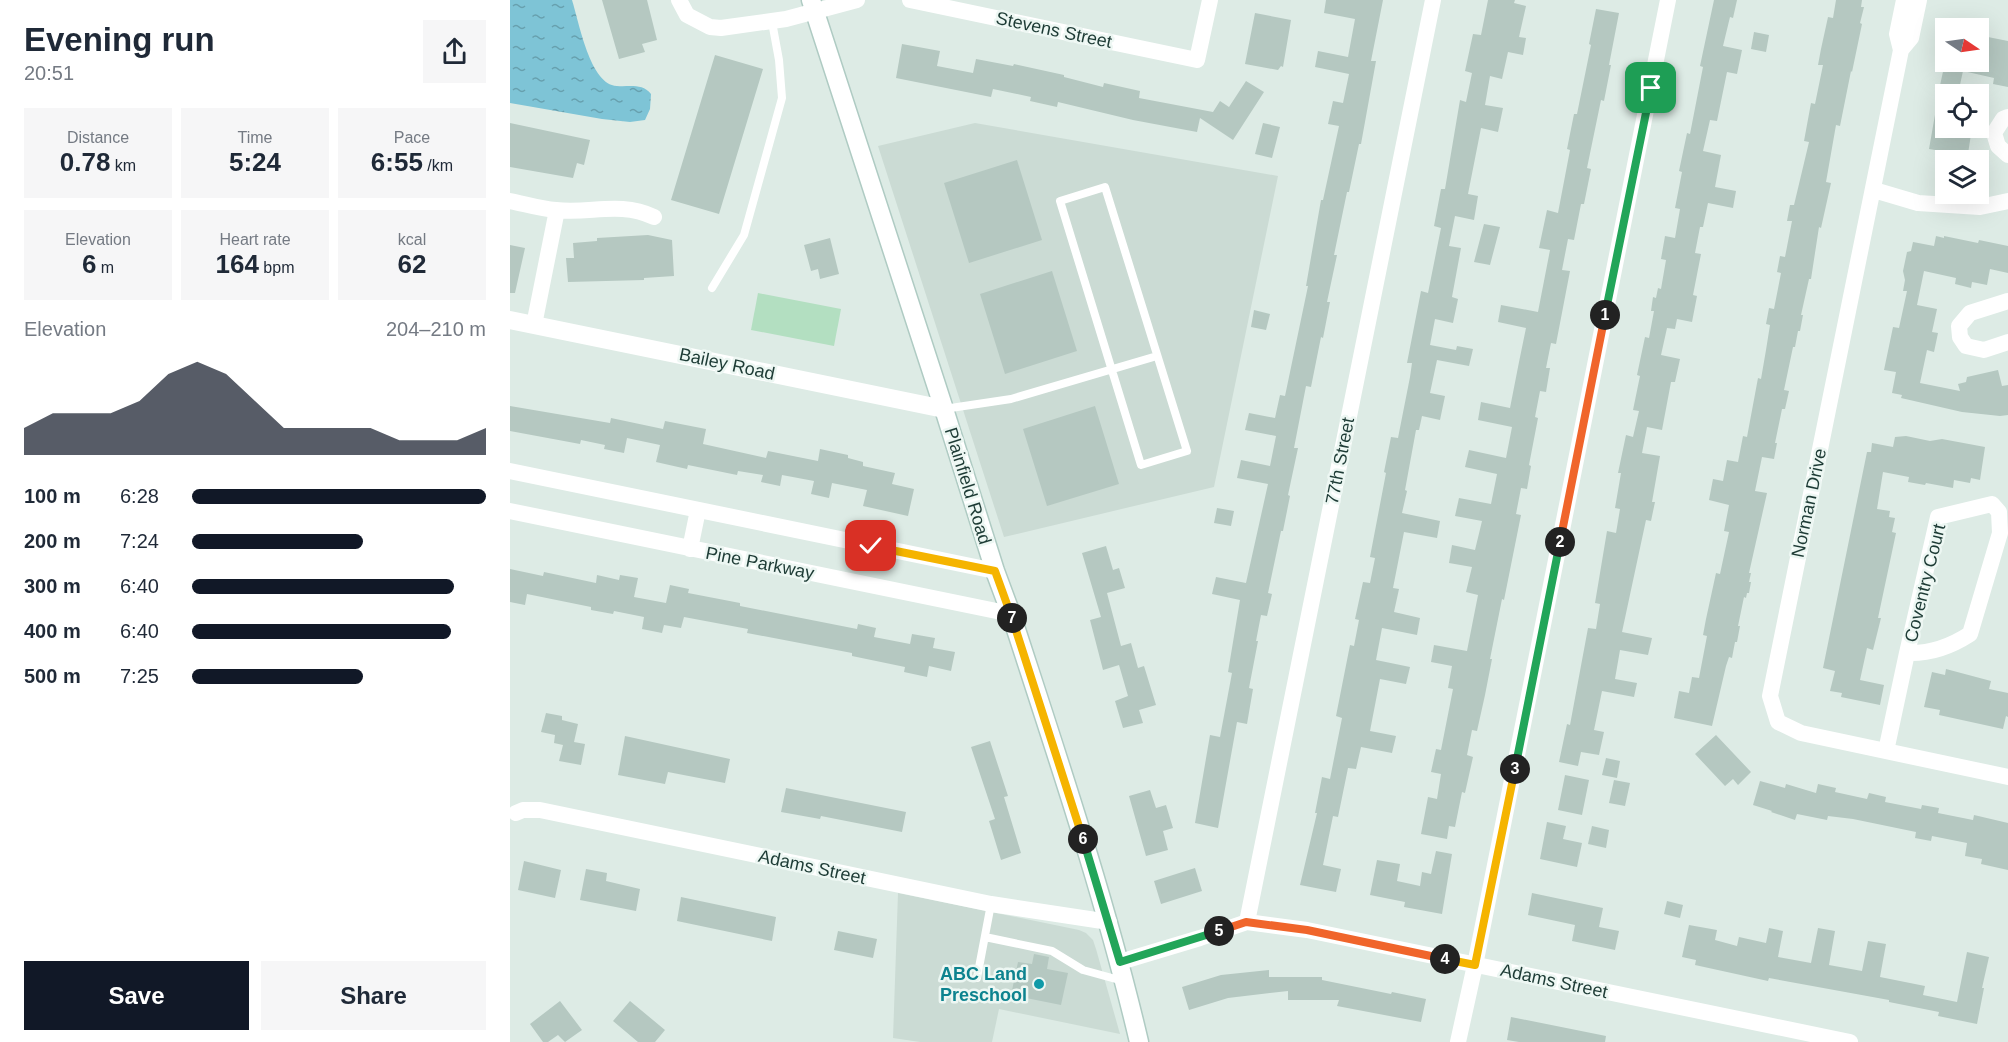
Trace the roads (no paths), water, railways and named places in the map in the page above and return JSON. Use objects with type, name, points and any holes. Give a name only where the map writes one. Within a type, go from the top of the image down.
[{"type":"main road","name":"Plainfield Road","points":[[813,5],[1109,922],[1139,1042]]},
{"type":"main road","name":"Bailey Road","points":[[510,320],[944,409]]},
{"type":"street","points":[[679,0],[687,15],[710,27],[735,27],[772,22],[813,5],[857,0]]},
{"type":"street","name":"Stevens Street","points":[[910,0],[1197,60],[1210,0]]},
{"type":"street","name":"77th Street","points":[[1246,922],[1433,0]]},
{"type":"street","points":[[1458,1042],[1668,0]]},
{"type":"street","name":"Norman Drive","points":[[1904,0],[1898,34],[1901,50],[1770,696],[1778,722],[1800,733],[2008,777]]},
{"type":"street","name":"Norman Drive","points":[[1901,50],[1911,38],[1918,0]]},
{"type":"street","points":[[2008,117],[2003,119],[1994,133],[1998,146],[2008,154]]},
{"type":"street","points":[[1874,190],[1918,203],[1980,207],[2008,201]]},
{"type":"street","points":[[510,201],[557,210],[600,208],[639,210],[654,217]]},
{"type":"street","points":[[534,325],[557,210]]},
{"type":"street","points":[[2008,301],[1970,313],[1959,326],[1960,337],[1966,346],[1984,350],[2008,342]]},
{"type":"street","points":[[510,471],[995,571]]},
{"type":"street","name":"Coventry Court","points":[[1886,751],[1907,653],[1938,517],[1992,504],[1999,512],[2000,534],[1970,634],[1941,649],[1923,654],[1907,653]]},
{"type":"street","points":[[690,549],[698,510]]},
{"type":"street","name":"Pine Parkway","points":[[510,511],[1011,614]]},
{"type":"street","name":"Adams Street","points":[[516,813],[523,810],[540,810],[991,904],[1109,922]]},
{"type":"street","name":"Adams Street","points":[[1120,962],[1246,922],[1307,930],[1850,1042]]},
{"type":"lane","points":[[712,288],[744,236],[782,98],[779,60],[772,22]]},
{"type":"lane","points":[[1105,187],[1187,451],[1141,465],[1112,370],[1060,201],[1105,187]]},
{"type":"lane","points":[[944,409],[1011,399],[1157,356]]},
{"type":"lane","points":[[976,978],[991,904]]},
{"type":"lane","points":[[985,936],[1052,951],[1083,970],[1125,982]]},
{"type":"water","points":[[510,0],[572,0],[587,51],[600,75],[608,83],[644,88],[651,94],[650,109],[645,120],[630,122],[602,119],[510,103]]},
{"type":"place","name":"ABC Land Preschool","points":[[1039,984]]}]
